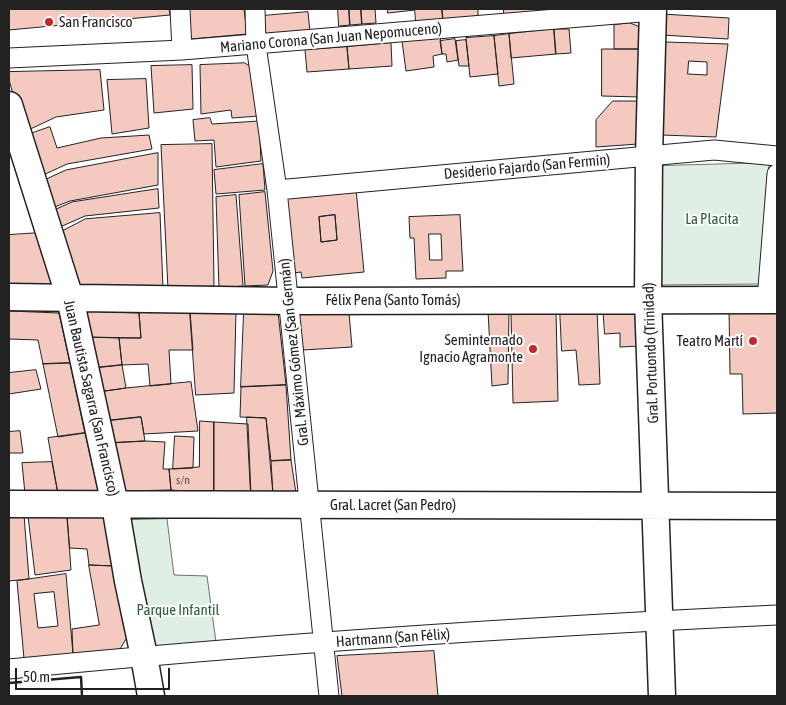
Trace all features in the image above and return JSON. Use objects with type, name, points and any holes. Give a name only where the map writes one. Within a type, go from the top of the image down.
[{"type":"street","points":[[180,9],[182,50]]},
{"type":"street","name":"Gral. Máximo Gómez (San Germán)","points":[[255,9],[256,45],[277,190],[329,696]]},
{"type":"street","name":"Mariano Corona (San Juan Nepomuceno)","points":[[9,58],[256,45],[653,10]]},
{"type":"street","name":"Gral. Portuondo (Trinidad)","points":[[653,10],[648,299],[661,620],[662,696]]},
{"type":"street","name":"Juan Bautista Sagarra (San Francisco)","points":[[9,105],[70,298],[115,504],[151,696]]},
{"type":"street","name":"Desiderio Fajardo (San Fermín)","points":[[277,190],[714,150],[777,156]]},
{"type":"street","points":[[772,300],[777,174]]},
{"type":"street","name":"Félix Pena (Santo Tomás)","points":[[9,297],[289,301],[772,300]]},
{"type":"street","name":"Gral. Lacret (San Pedro)","points":[[9,504],[777,506]]},
{"type":"street","name":"Hartmann (San Félix)","points":[[9,669],[322,642],[661,620],[777,615]]},
{"type":"green space","name":"La Placita","points":[[769,163],[759,284],[659,285],[660,166]]},
{"type":"green space","name":"Parque Infantil","points":[[167,519],[174,575],[207,576],[216,642],[150,647],[129,520]]},
{"type":"building","name":"San Francisco","points":[[9,9],[169,9],[170,15],[9,30]]},
{"type":"building","points":[[189,9],[244,9],[247,34],[191,39]]},
{"type":"building","points":[[338,9],[349,9],[350,25],[339,26]]},
{"type":"building","points":[[349,9],[361,9],[362,24],[350,25]]},
{"type":"building","points":[[361,9],[375,9],[376,23],[362,24]]},
{"type":"building","points":[[388,9],[415,9],[415,10],[388,13]]},
{"type":"building","points":[[415,9],[442,9],[443,19],[416,22]]},
{"type":"building","points":[[442,9],[478,9],[478,16],[443,19]]},
{"type":"building","points":[[504,9],[549,9],[550,11],[504,16]]},
{"type":"building","points":[[308,12],[310,32],[264,36],[262,16]]},
{"type":"building","points":[[662,14],[729,18],[728,39],[662,35]]},
{"type":"building","points":[[630,23],[640,27],[639,49],[614,49],[614,25]]},
{"type":"building","points":[[554,29],[556,54],[511,58],[509,34]]},
{"type":"building","points":[[554,29],[569,29],[571,53],[556,54]]},
{"type":"building","points":[[509,34],[514,84],[499,86],[494,36]]},
{"type":"building","points":[[440,36],[442,54],[433,56],[434,67],[406,71],[402,41]]},
{"type":"building","points":[[494,36],[498,74],[470,77],[466,38]]},
{"type":"building","points":[[455,39],[458,60],[447,62],[446,54],[442,54],[440,41]]},
{"type":"building","points":[[466,40],[469,66],[459,66],[456,41]]},
{"type":"building","points":[[666,42],[728,44],[716,137],[662,135]],"holes":[[[689,61],[707,62],[707,75],[688,74]]]},
{"type":"building","points":[[391,43],[392,66],[349,69],[347,47]]},
{"type":"building","points":[[347,47],[349,69],[307,72],[305,50]]},
{"type":"building","points":[[602,49],[639,49],[639,97],[602,96]]},
{"type":"building","points":[[245,63],[255,70],[259,116],[232,118],[231,110],[201,114],[200,65]]},
{"type":"building","points":[[192,65],[193,109],[154,113],[151,66]]},
{"type":"building","points":[[100,70],[104,110],[56,117],[24,132],[9,80],[9,72]]},
{"type":"building","points":[[146,79],[149,128],[112,134],[107,80]]},
{"type":"building","points":[[613,101],[640,101],[638,144],[596,147],[596,120]]},
{"type":"building","points":[[210,118],[212,124],[259,121],[261,161],[216,167],[214,140],[195,141],[193,120]]},
{"type":"building","points":[[50,127],[57,148],[101,138],[149,135],[152,149],[67,164],[41,176],[27,135]]},
{"type":"building","points":[[212,144],[214,286],[168,289],[161,145]]},
{"type":"building","points":[[158,153],[158,185],[70,201],[52,208],[42,181],[66,170]]},
{"type":"building","points":[[263,164],[265,190],[216,194],[214,170]]},
{"type":"building","points":[[158,189],[159,208],[85,216],[60,227],[54,210],[72,202]]},
{"type":"building","points":[[356,189],[364,272],[302,278],[301,272],[293,273],[286,195]],"holes":[[[335,215],[337,240],[321,242],[319,217]]]},
{"type":"building","points":[[265,192],[273,271],[268,285],[245,286],[239,195]]},
{"type":"building","points":[[236,195],[243,286],[219,288],[216,197]]},
{"type":"building","points":[[160,213],[163,288],[86,291],[76,283],[62,231],[85,219]]},
{"type":"building","points":[[335,215],[337,240],[321,242],[319,217]]},
{"type":"building","points":[[460,215],[463,271],[446,271],[446,278],[416,279],[414,238],[410,238],[409,217]],"holes":[[[429,234],[441,234],[442,260],[430,260]]]},
{"type":"building","points":[[39,233],[53,286],[9,286],[9,235]]},
{"type":"building","name":"Teatro Martí","points":[[777,306],[777,413],[743,414],[742,374],[730,374],[729,307]]},
{"type":"building","points":[[603,307],[640,308],[641,346],[620,347],[620,333],[605,334]]},
{"type":"building","points":[[560,309],[597,309],[600,384],[579,385],[576,350],[562,351]]},
{"type":"building","points":[[509,310],[508,384],[492,386],[488,311]]},
{"type":"building","points":[[9,311],[59,313],[70,363],[43,364],[38,340],[9,339]]},
{"type":"building","points":[[87,311],[139,313],[141,338],[85,337],[83,318]]},
{"type":"building","points":[[190,311],[236,311],[234,393],[196,395]]},
{"type":"building","points":[[190,311],[193,350],[169,350],[171,384],[150,386],[148,364],[122,365],[119,338],[141,338],[139,313]]},
{"type":"building","points":[[556,311],[558,401],[513,403],[511,312]]},
{"type":"building","points":[[244,312],[278,312],[286,385],[241,387]]},
{"type":"building","points":[[349,313],[352,347],[303,350],[299,314]]},
{"type":"building","points":[[85,337],[119,338],[122,365],[94,368]]},
{"type":"building","points":[[70,363],[85,433],[58,437],[43,364]]},
{"type":"building","points":[[122,365],[126,388],[98,392],[94,368]]},
{"type":"building","points":[[36,370],[41,389],[9,394],[9,373]]},
{"type":"building","points":[[191,382],[198,431],[144,434],[141,417],[105,421],[98,392]]},
{"type":"building","points":[[286,385],[291,460],[271,461],[266,418],[240,417],[241,387]]},
{"type":"building","points":[[141,417],[145,441],[111,443],[105,421]]},
{"type":"building","points":[[247,417],[266,418],[273,494],[251,495]]},
{"type":"building","points":[[200,421],[214,422],[214,493],[171,490],[169,469],[199,467]]},
{"type":"building","points":[[214,422],[248,424],[251,495],[214,493]]},
{"type":"building","points":[[20,431],[23,453],[9,453],[9,432]]},
{"type":"building","points":[[85,433],[99,495],[58,494],[48,438]]},
{"type":"building","points":[[175,436],[194,437],[193,468],[173,469]]},
{"type":"building","points":[[165,442],[163,469],[169,469],[171,490],[125,491],[111,443]]},
{"type":"building","points":[[291,460],[296,493],[273,494],[271,461]]},
{"type":"building","points":[[52,462],[58,494],[25,494],[22,463]]},
{"type":"building","points":[[67,514],[106,515],[115,566],[89,565],[87,549],[70,548]]},
{"type":"building","points":[[67,514],[71,570],[35,575],[28,516]]},
{"type":"building","points":[[9,515],[24,515],[29,579],[9,581]]},
{"type":"building","points":[[89,565],[115,566],[128,636],[120,649],[73,654],[72,629],[99,625]]},
{"type":"building","points":[[66,574],[73,654],[24,659],[17,581]]},
{"type":"building","points":[[54,592],[58,626],[38,628],[34,594]]},
{"type":"building","points":[[434,651],[438,696],[342,696],[337,656]]},
{"type":"wall","points":[[9,683],[81,677],[82,696]]},
{"type":"place","name":"San Francisco","points":[[49,22]]},
{"type":"place","name":"Teatro Martí","points":[[753,341]]},
{"type":"place","name":"Seminternado Ignacio Agramonte","points":[[533,349]]}]
